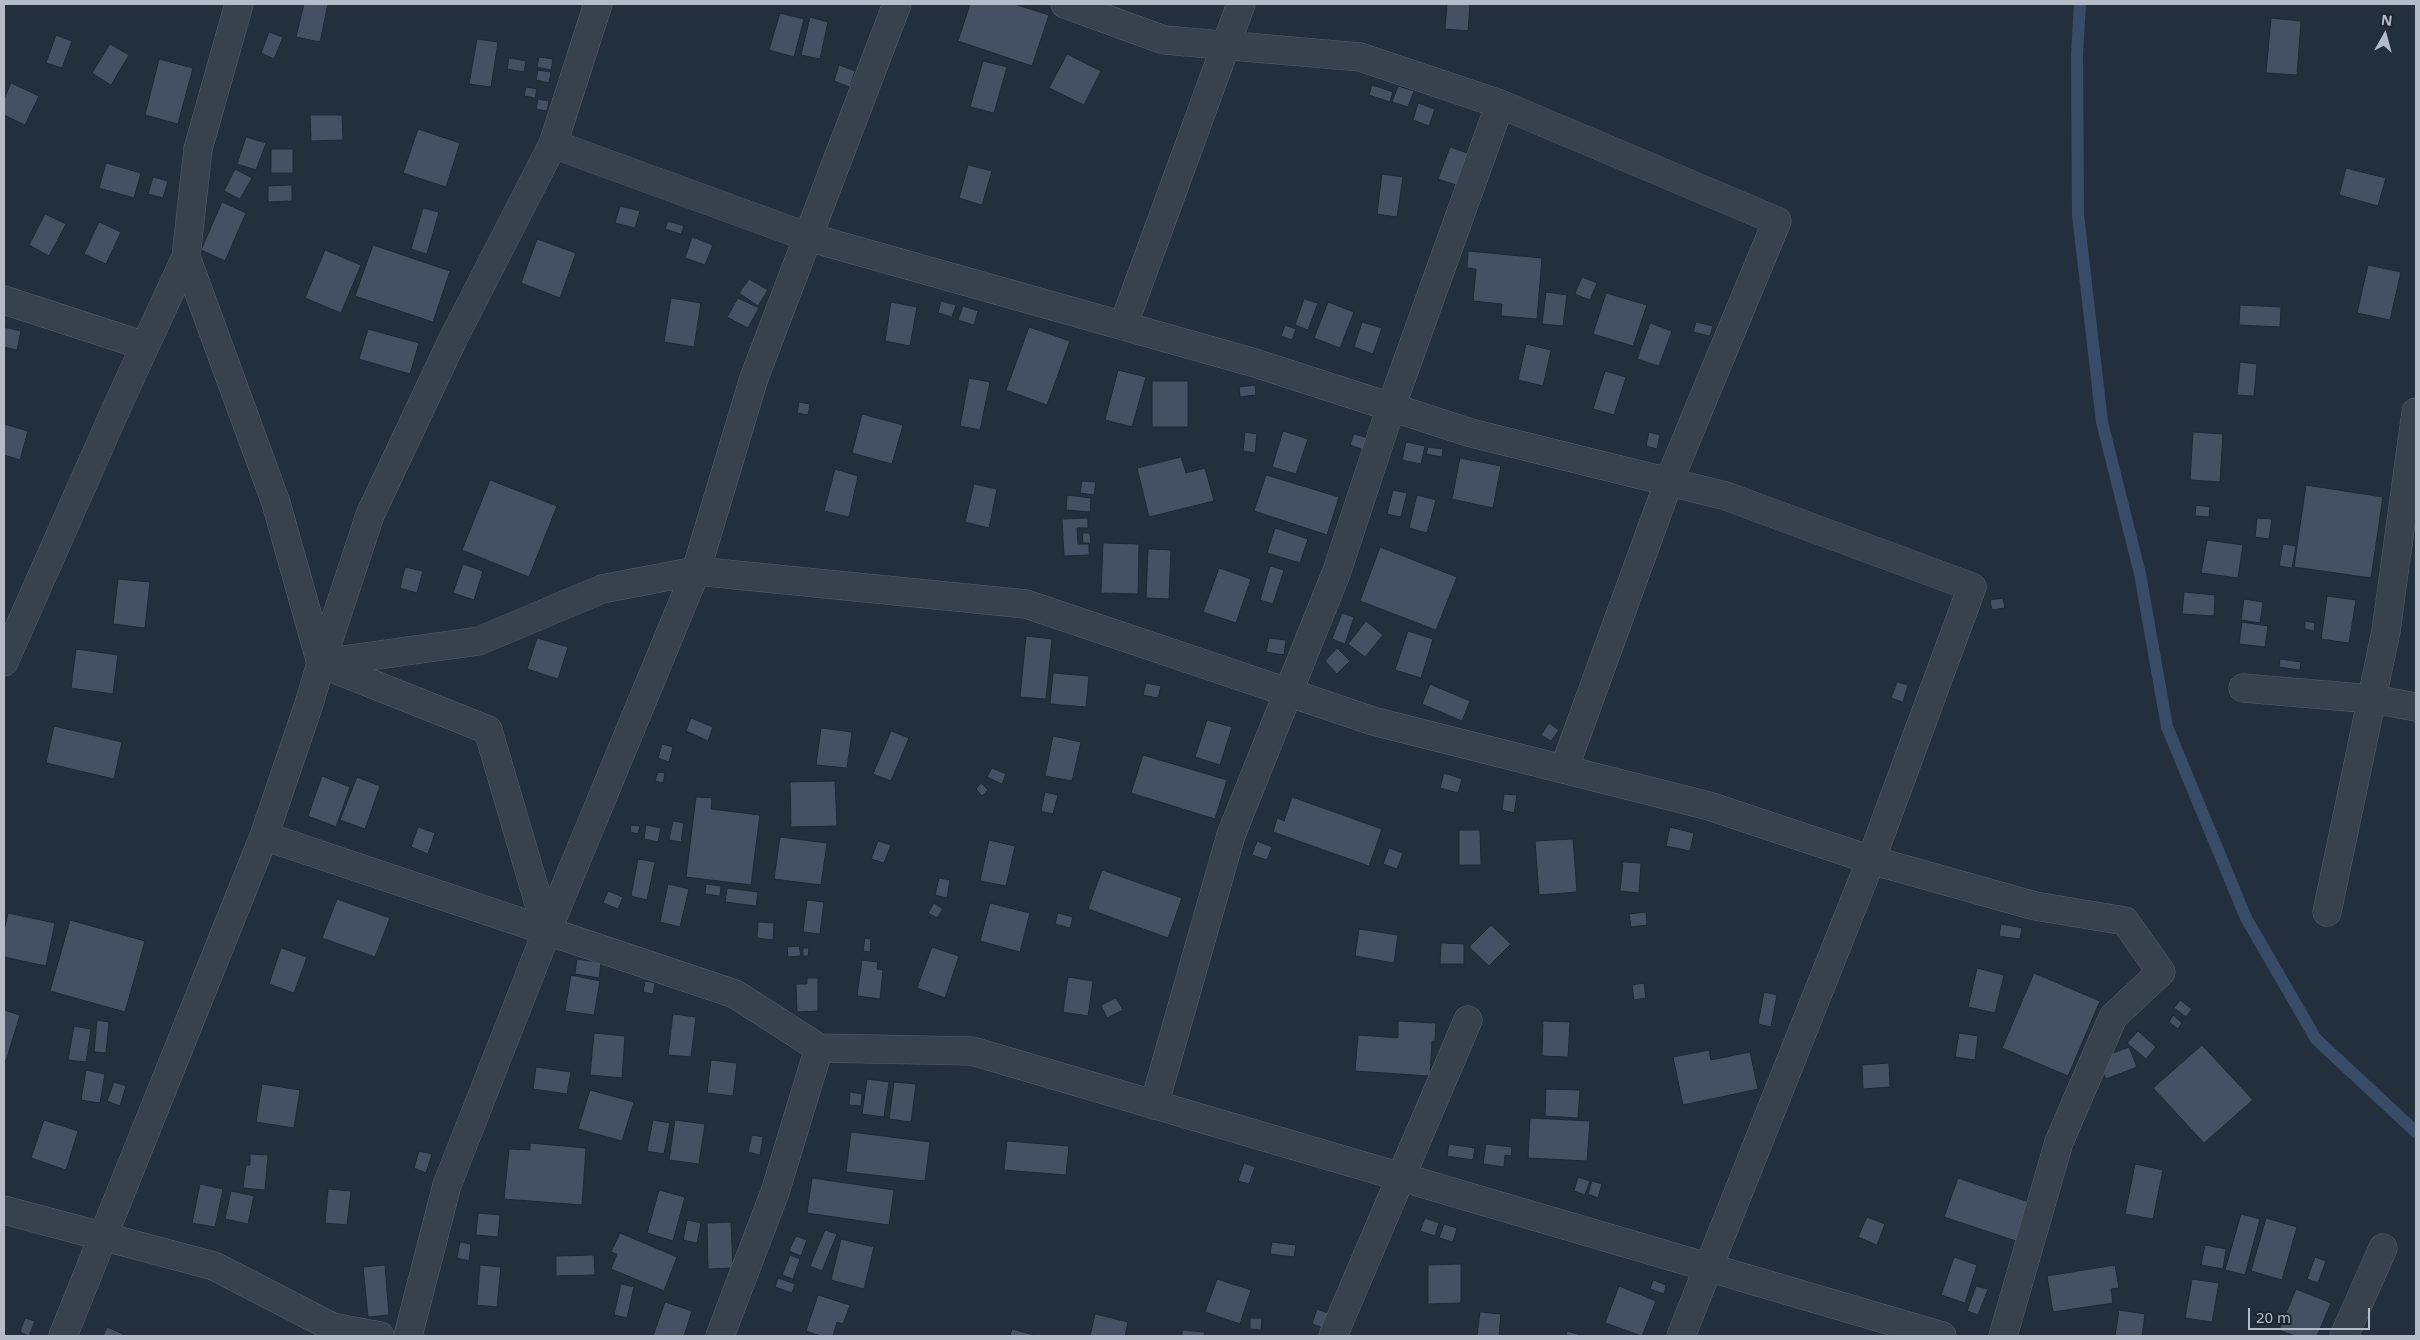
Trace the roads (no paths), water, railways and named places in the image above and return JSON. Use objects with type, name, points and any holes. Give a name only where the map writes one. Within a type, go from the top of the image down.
[{"type":"street","points":[[4,662],[186,257],[198,149],[239,4]]},
{"type":"street","points":[[63,1336],[264,836],[310,704],[321,664],[370,515],[453,339],[553,144],[598,4]]},
{"type":"street","points":[[408,1336],[447,1185],[547,931],[696,571],[754,378],[897,4]]},
{"type":"street","points":[[1065,4],[1164,40],[1360,57],[1500,104],[1777,221],[1669,481],[1564,769]]},
{"type":"street","points":[[1123,326],[1241,4]]},
{"type":"street","points":[[1154,1106],[1231,835],[1337,571],[1391,407],[1500,104]]},
{"type":"street","points":[[553,144],[808,237],[1255,362],[1470,433],[1726,496],[1972,587],[1871,860],[1681,1336]]},
{"type":"street","points":[[186,257],[276,504],[321,664]]},
{"type":"street","points":[[4,300],[145,346]]},
{"type":"street","points":[[2327,912],[2386,631],[2416,412]]},
{"type":"street","points":[[321,664],[479,641],[602,589],[696,571],[1026,604],[1373,721],[1709,806],[1871,860],[2035,906],[2125,920],[2161,972],[2113,1018],[2059,1142],[2003,1336]]},
{"type":"street","points":[[321,664],[488,730],[547,931]]},
{"type":"street","points":[[2243,688],[2372,699],[2416,707]]},
{"type":"street","points":[[264,836],[735,994],[819,1048],[972,1051],[1942,1336]]},
{"type":"street","points":[[1333,1336],[1468,1020]]},
{"type":"street","points":[[720,1336],[775,1192],[819,1048]]},
{"type":"street","points":[[4,1210],[214,1266],[332,1327],[380,1336]]},
{"type":"street","points":[[2344,1336],[2384,1248]]},
{"type":"waterway","points":[[2080,4],[2077,54],[2078,215],[2102,422],[2140,574],[2167,727],[2246,918],[2316,1039],[2416,1132]]}]
